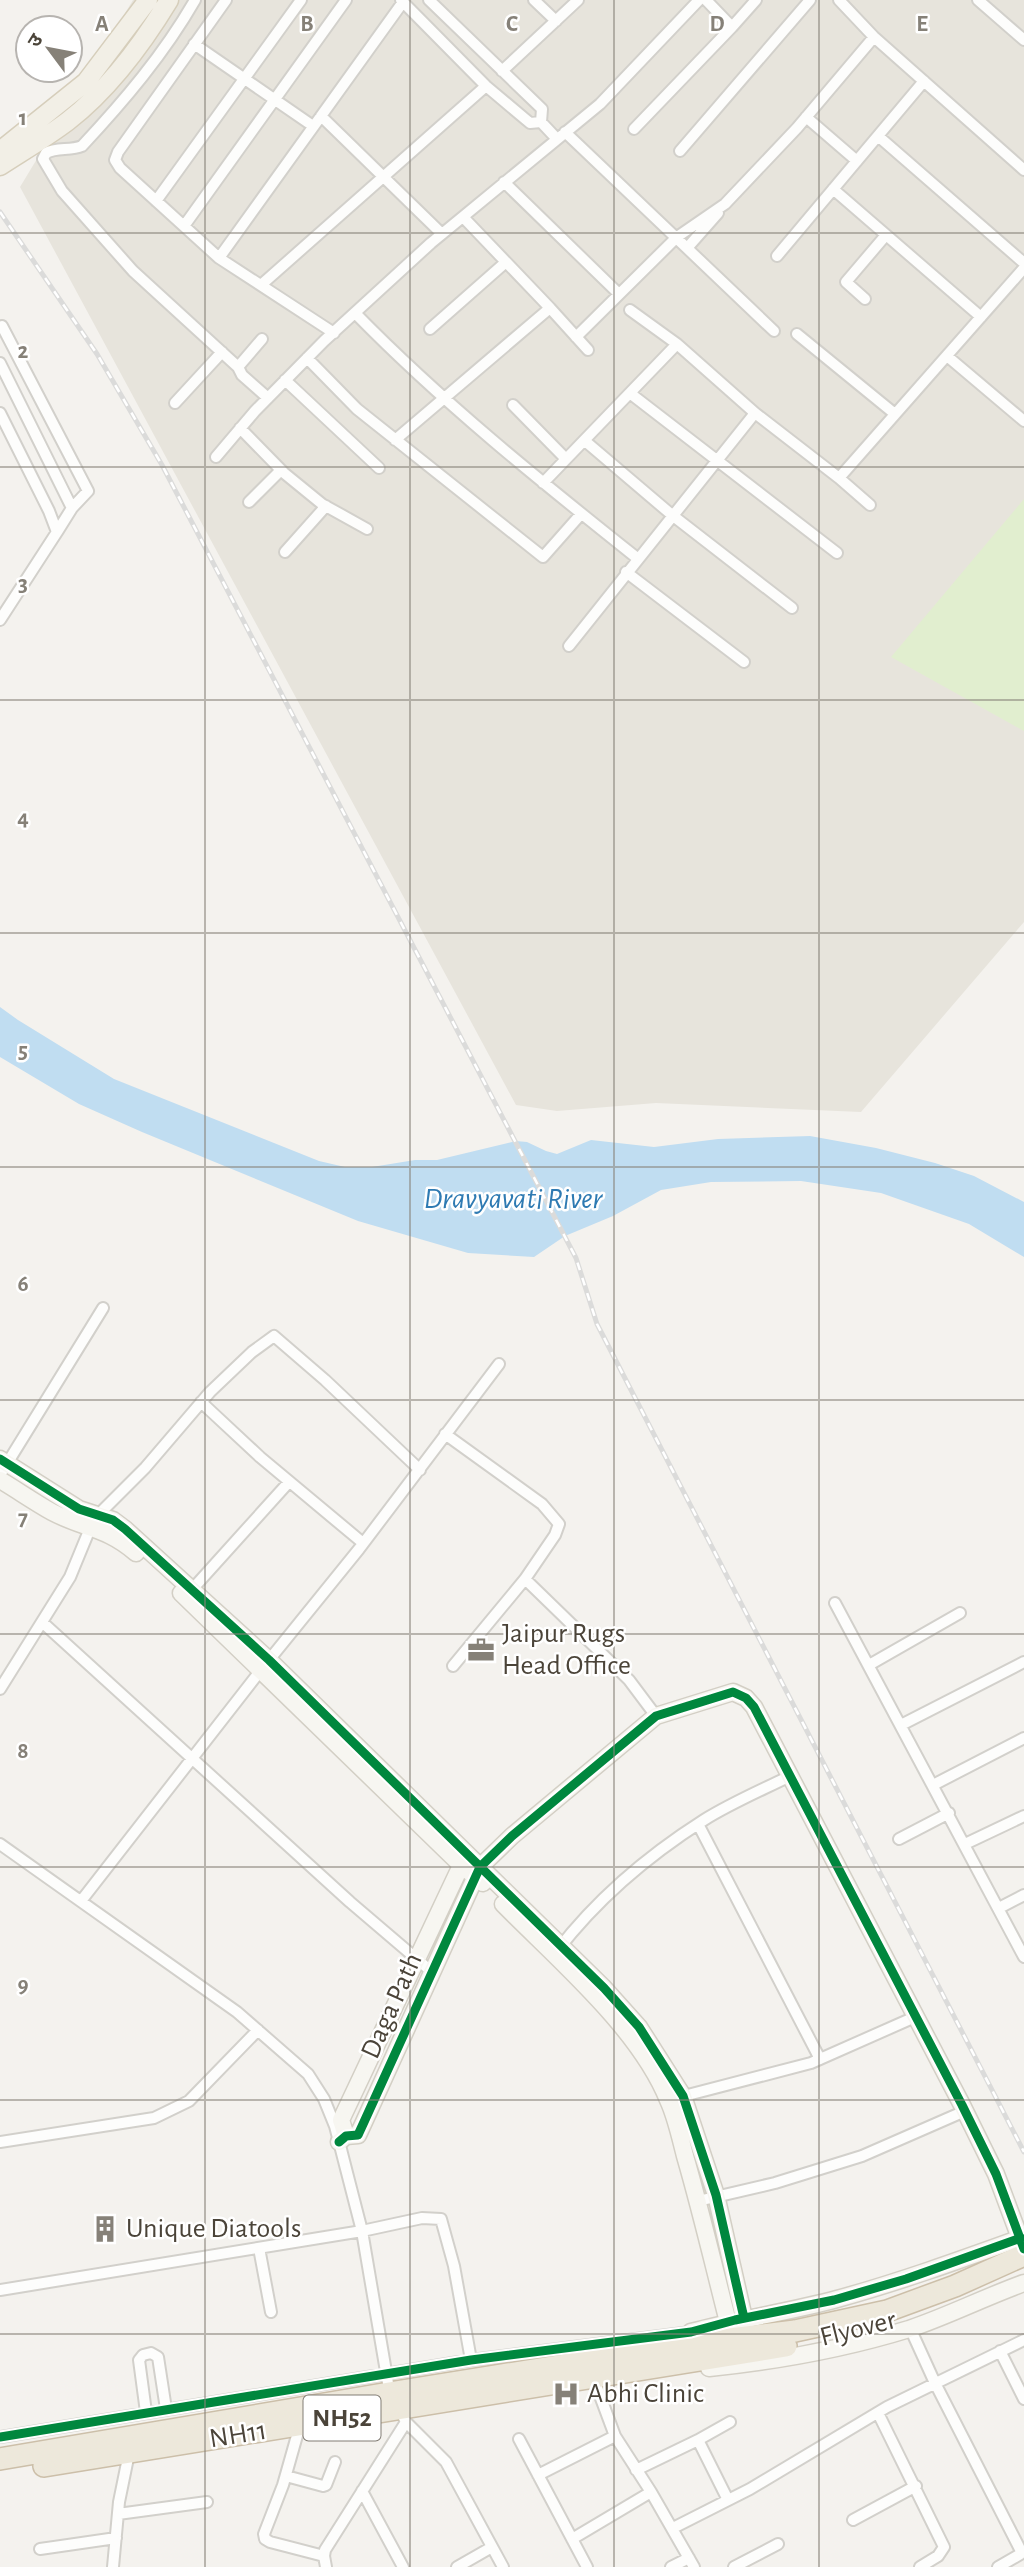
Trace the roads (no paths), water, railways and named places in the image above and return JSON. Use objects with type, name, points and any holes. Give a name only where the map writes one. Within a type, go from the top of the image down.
[{"type":"highway","name":"Flyover","points":[[850,2327],[944,2290],[1023,2247]]},
{"type":"highway","name":"Flyover","points":[[686,2347],[892,2322],[961,2298],[1024,2269]]},
{"type":"highway","name":"NH52","points":[[0,2459],[395,2400],[686,2347]]},
{"type":"highway","name":"NH11","points":[[0,2473],[300,2425],[395,2400],[593,2377],[686,2347]]},
{"type":"main road","points":[[0,151],[86,82],[148,0]]},
{"type":"main road","points":[[0,166],[69,120],[100,91],[128,58],[169,0]]},
{"type":"street","points":[[195,0],[179,29],[152,66],[82,146],[73,150],[53,149],[46,153],[43,159],[62,191],[133,271],[268,398]]},
{"type":"street","points":[[226,0],[115,160],[120,168],[219,258],[334,332]]},
{"type":"street","points":[[156,201],[301,0]]},
{"type":"street","points":[[184,226],[346,0]]},
{"type":"street","points":[[429,0],[542,109],[541,122]]},
{"type":"street","points":[[534,0],[556,21]]},
{"type":"street","points":[[502,71],[578,0]]},
{"type":"street","points":[[216,457],[268,398],[334,332],[442,234],[600,104],[699,0]]},
{"type":"street","points":[[706,0],[732,27]]},
{"type":"street","points":[[634,129],[756,0]]},
{"type":"street","points":[[680,151],[810,0]]},
{"type":"street","points":[[839,0],[874,37],[1024,170]]},
{"type":"street","points":[[978,0],[1024,40]]},
{"type":"street","points":[[219,258],[402,1],[486,86],[530,123],[541,122],[561,136],[688,247],[774,331]]},
{"type":"street","points":[[688,247],[806,117],[874,37]]},
{"type":"street","points":[[194,44],[313,126]]},
{"type":"street","points":[[777,256],[923,81]]},
{"type":"street","points":[[261,285],[486,86]]},
{"type":"street","points":[[321,116],[442,234]]},
{"type":"street","points":[[806,117],[857,161]]},
{"type":"street","points":[[839,478],[1024,266],[878,136]]},
{"type":"street","points":[[504,182],[618,293]]},
{"type":"street","points":[[834,190],[981,317]]},
{"type":"street","points":[[576,337],[677,237],[726,204]]},
{"type":"street","points":[[463,217],[588,350]]},
{"type":"street","points":[[865,299],[846,282],[886,235]]},
{"type":"street","points":[[430,330],[506,262]]},
{"type":"street","points":[[395,440],[550,308]]},
{"type":"street","points":[[630,310],[677,344],[755,413],[870,505]]},
{"type":"street","points":[[355,313],[444,399],[543,484],[637,558]]},
{"type":"street","points":[[0,620],[72,508],[88,491],[2,326]]},
{"type":"street","points":[[797,334],[895,414]]},
{"type":"street","points":[[238,367],[262,339]]},
{"type":"street","points":[[543,484],[677,344]]},
{"type":"street","points":[[175,403],[222,352]]},
{"type":"street","points":[[947,356],[1024,421]]},
{"type":"street","points":[[307,358],[357,409],[543,557],[581,514]]},
{"type":"street","points":[[0,363],[72,508]]},
{"type":"street","points":[[285,380],[379,468]]},
{"type":"street","points":[[631,394],[837,553]]},
{"type":"street","points":[[513,405],[566,459]]},
{"type":"street","points":[[0,413],[57,532]]},
{"type":"street","points":[[569,646],[755,413]]},
{"type":"street","points":[[240,428],[281,470],[326,506],[367,529]]},
{"type":"street","points":[[585,441],[672,514],[792,608]]},
{"type":"street","points":[[249,502],[281,470]]},
{"type":"street","points":[[285,552],[326,506]]},
{"type":"street","points":[[626,572],[744,662]]},
{"type":"street","points":[[103,1308],[2,1469],[53,1513],[94,1520],[189,1593],[478,1871],[557,1951],[676,2098],[716,2195],[736,2320]]},
{"type":"street","points":[[0,1689],[70,1577],[94,1520],[145,1468],[201,1402],[252,1352],[274,1336],[420,1470]]},
{"type":"street","points":[[81,1901],[420,1470],[499,1364]]},
{"type":"street","points":[[201,1402],[289,1482],[363,1543]]},
{"type":"street","points":[[445,1434],[542,1504],[559,1524],[555,1535],[525,1579],[453,1666]]},
{"type":"street","points":[[189,1593],[289,1482]]},
{"type":"street","points":[[525,1579],[629,1680],[656,1716]]},
{"type":"street","points":[[835,1603],[1024,1957]]},
{"type":"street","points":[[869,1665],[960,1613]]},
{"type":"street","points":[[42,1622],[192,1760],[432,1972]]},
{"type":"street","points":[[901,1725],[1024,1662]]},
{"type":"street","points":[[0,2437],[166,2409],[395,2400],[471,2360],[686,2347],[736,2320],[834,2300],[1023,2247],[996,2174],[965,2111],[747,1698],[733,1692],[656,1716],[512,1836],[478,1871]]},
{"type":"street","points":[[933,1785],[1024,1738]]},
{"type":"street","points":[[557,1951],[648,1858],[698,1824],[790,1776]]},
{"type":"street","points":[[899,1839],[949,1813]]},
{"type":"street","points":[[965,1844],[1024,1816]]},
{"type":"street","points":[[698,1824],[820,2059]]},
{"type":"street","points":[[0,1844],[237,2011],[308,2074],[324,2099],[342,2139]]},
{"type":"street","points":[[463,1859],[341,2120],[342,2139],[395,2400],[446,2462],[503,2567]]},
{"type":"street","name":"Daga Path","points":[[342,2139],[358,2135],[478,1871]]},
{"type":"street","points":[[999,1908],[1024,1895]]},
{"type":"street","points":[[676,2098],[820,2059],[915,2017]]},
{"type":"street","points":[[0,2142],[154,2118],[189,2101],[258,2030]]},
{"type":"street","points":[[676,2098],[698,2201],[736,2320]]},
{"type":"street","points":[[698,2201],[775,2183],[862,2156],[965,2111]]},
{"type":"street","points":[[0,2290],[362,2231],[422,2218],[441,2219],[454,2266],[471,2360]]},
{"type":"street","points":[[259,2248],[271,2312]]},
{"type":"street","points":[[686,2347],[703,2368],[758,2363],[841,2347],[910,2329],[1024,2283]]},
{"type":"street","points":[[910,2329],[1023,2553],[998,2567]]},
{"type":"street","points":[[673,2528],[728,2500],[878,2413],[1024,2340]]},
{"type":"street","points":[[1000,2351],[1024,2399]]},
{"type":"street","points":[[146,2412],[139,2360],[143,2355],[151,2353],[158,2357],[166,2409]]},
{"type":"street","points":[[593,2377],[615,2436],[652,2492],[692,2562],[671,2567]]},
{"type":"street","points":[[300,2425],[286,2476],[264,2534],[265,2539],[325,2561],[342,2521],[362,2491],[395,2400]]},
{"type":"street","points":[[878,2413],[944,2547],[938,2556],[920,2567]]},
{"type":"street","points":[[636,2470],[730,2422]]},
{"type":"street","points":[[538,2475],[615,2436]]},
{"type":"street","points":[[519,2439],[587,2567]]},
{"type":"street","points":[[698,2440],[728,2500]]},
{"type":"street","points":[[113,2567],[118,2514],[129,2453]]},
{"type":"street","points":[[286,2476],[323,2486],[326,2485],[335,2462]]},
{"type":"street","points":[[853,2520],[916,2486]]},
{"type":"street","points":[[362,2491],[403,2567]]},
{"type":"street","points":[[572,2539],[652,2492]]},
{"type":"street","points":[[118,2514],[207,2502]]},
{"type":"street","points":[[40,2549],[116,2538]]},
{"type":"street","points":[[734,2567],[778,2544]]},
{"type":"street","points":[[457,2567],[492,2547]]},
{"type":"water","name":"Dravyavati River","points":[[0,1007],[114,1079],[319,1161],[345,1167],[372,1167],[415,1160],[437,1160],[516,1141],[527,1142],[557,1154],[591,1140],[654,1147],[718,1139],[810,1136],[876,1148],[935,1163],[974,1176],[1024,1202],[1024,1257],[969,1224],[881,1193],[801,1181],[711,1182],[661,1190],[613,1216],[565,1236],[534,1257],[468,1253],[358,1221],[79,1104],[0,1057]]},
{"type":"railway","points":[[0,212],[97,354],[162,465],[576,1258],[597,1324],[1024,2152]]},
{"type":"place","name":"Jaipur Rugs Head Office","points":[[481,1650]]},
{"type":"place","name":"Unique Diatools","points":[[105,2229]]},
{"type":"place","name":"Abhi Clinic","points":[[566,2394]]}]
